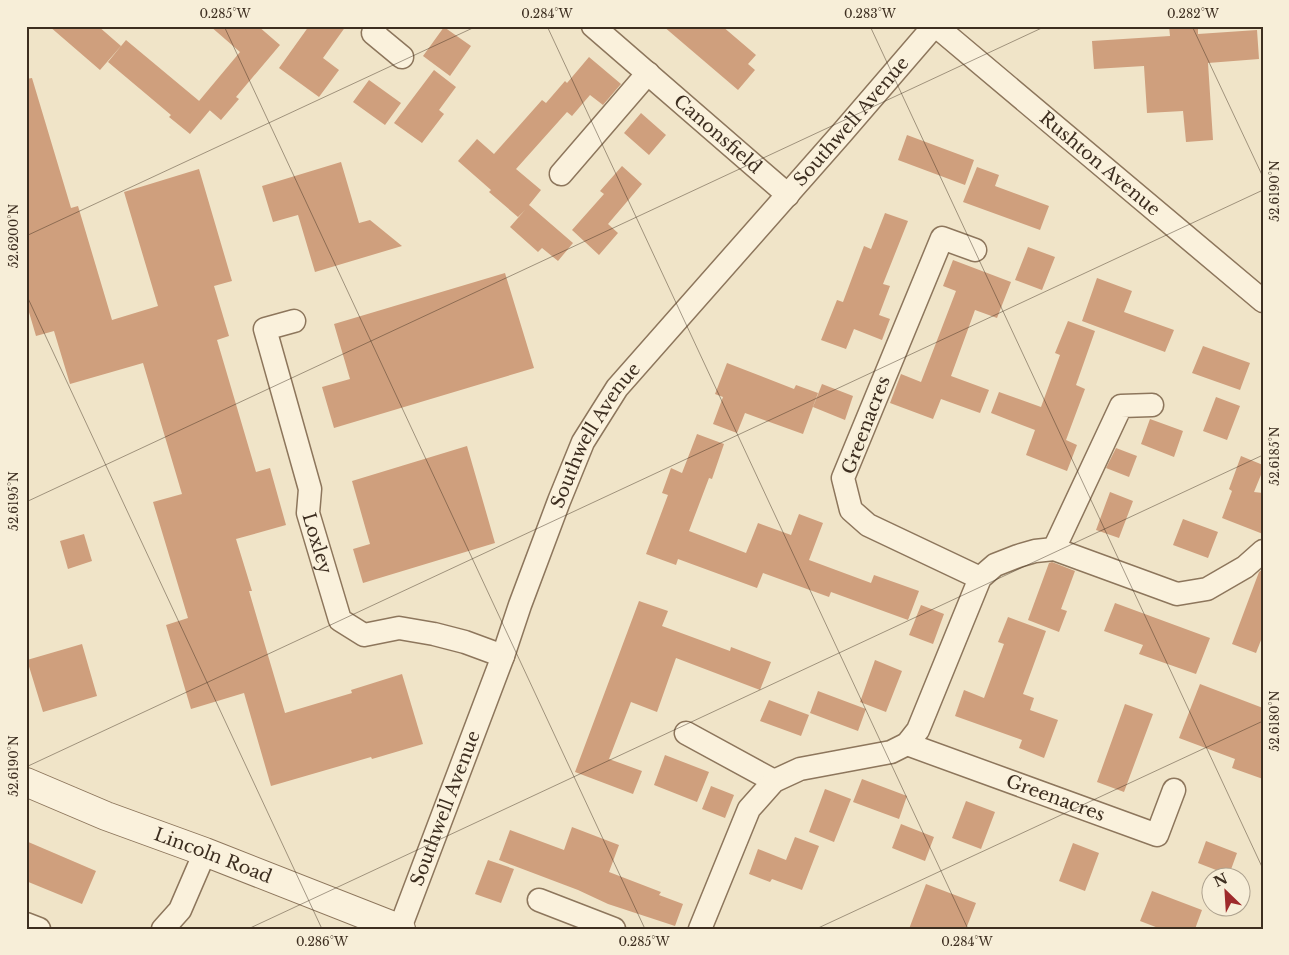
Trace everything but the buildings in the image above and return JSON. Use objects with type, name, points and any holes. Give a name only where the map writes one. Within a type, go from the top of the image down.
[{"type":"street","points":[[376,26],[373,33],[402,57]]},
{"type":"street","name":"Canonsfield","points":[[593,26],[788,195]]},
{"type":"street","name":"Southwell Avenue","points":[[401,928],[503,656],[523,596],[583,442],[617,388],[935,26]]},
{"type":"street","name":"Rushton Avenue","points":[[935,26],[1263,302]]},
{"type":"street","points":[[561,174],[648,74]]},
{"type":"street","name":"Greenacres","points":[[974,250],[942,238],[844,478],[851,510],[868,525],[980,578]]},
{"type":"street","name":"Loxley","points":[[294,321],[265,330],[310,489],[308,513],[340,620],[364,635],[399,628],[466,642],[503,656]]},
{"type":"street","points":[[1054,549],[1121,406],[1152,405]]},
{"type":"street","points":[[700,929],[749,810],[774,781],[800,769],[891,752],[907,744],[918,730],[980,578],[995,565],[1035,551],[1054,549],[1177,594],[1208,589],[1245,567],[1263,552]]},
{"type":"street","points":[[686,733],[774,781]]},
{"type":"street","name":"Greenacres","points":[[907,744],[1157,834],[1174,790]]},
{"type":"street","name":"Lincoln Road","points":[[26,782],[106,816],[401,928]]},
{"type":"street","points":[[163,929],[180,910],[205,852]]},
{"type":"street","points":[[539,900],[614,929]]},
{"type":"street","points":[[26,924],[39,929]]}]
